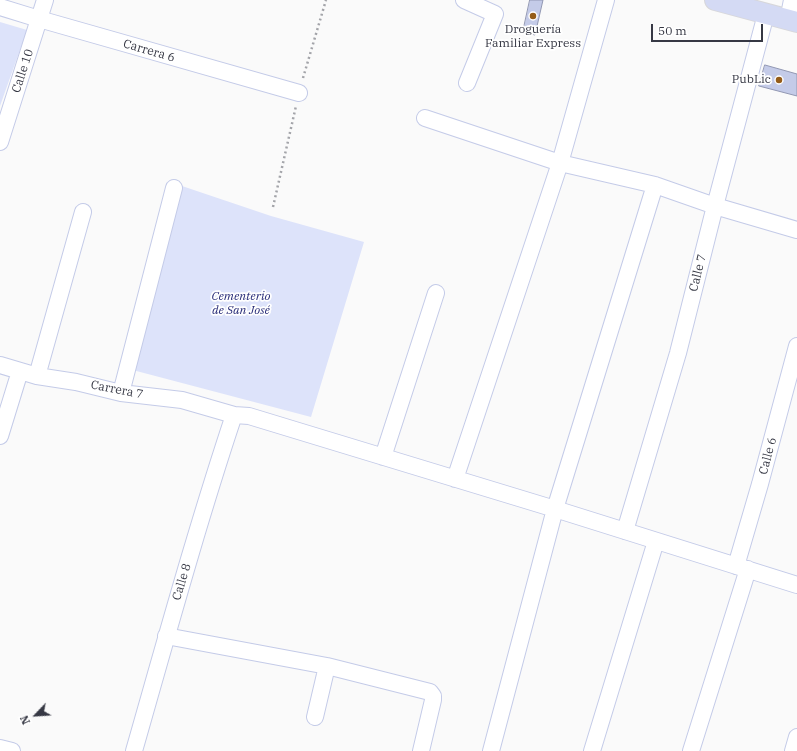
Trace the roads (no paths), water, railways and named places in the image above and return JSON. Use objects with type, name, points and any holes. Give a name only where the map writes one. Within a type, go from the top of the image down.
[{"type":"main road","points":[[716,0],[792,21]]},
{"type":"street","name":"Calle 10","points":[[1,137],[45,0]]},
{"type":"street","points":[[464,0],[495,14],[467,83]]},
{"type":"street","points":[[455,479],[560,163],[606,0]]},
{"type":"street","points":[[792,0],[792,21]]},
{"type":"street","name":"Carrera 6","points":[[0,7],[299,93]]},
{"type":"street","name":"Calle 7","points":[[625,531],[678,353],[766,14]]},
{"type":"street","points":[[425,118],[560,163],[655,185],[715,206],[797,230]]},
{"type":"street","points":[[491,751],[555,509],[655,185]]},
{"type":"street","points":[[122,393],[174,188]]},
{"type":"street","points":[[38,376],[83,212]]},
{"type":"street","points":[[383,457],[436,293]]},
{"type":"street","name":"Calle 6","points":[[691,751],[742,568],[760,484],[797,346]]},
{"type":"street","name":"Carrera 7","points":[[0,365],[38,376],[76,382],[122,393],[182,400],[234,415],[249,416],[555,509],[797,585]]},
{"type":"street","points":[[0,436],[20,371]]},
{"type":"street","name":"Calle 8","points":[[134,751],[166,636],[218,462],[234,415]]},
{"type":"street","points":[[592,751],[656,541]]},
{"type":"street","points":[[166,636],[327,666],[430,692],[433,696],[433,700],[421,751]]},
{"type":"street","points":[[315,717],[327,666]]},
{"type":"street","points":[[793,751],[797,737]]},
{"type":"street","points":[[0,748],[12,751]]},
{"type":"place","name":"Droguería Familiar Express","points":[[533,16]]},
{"type":"place","name":"PubLic","points":[[779,80]]},
{"type":"park label","name":"Cementerio de San José","points":[[241,304]]}]
